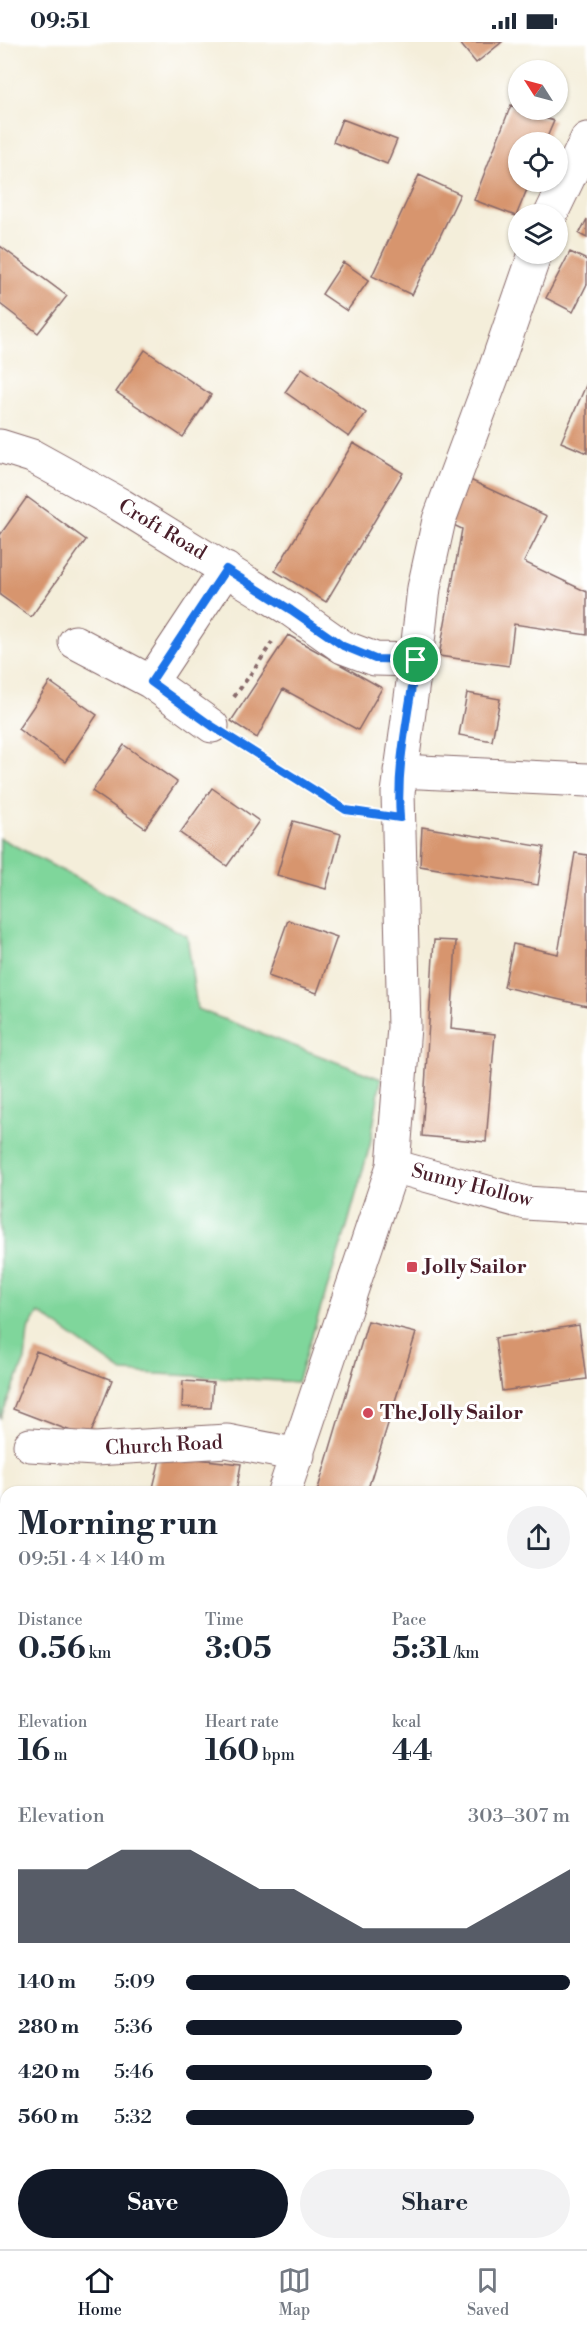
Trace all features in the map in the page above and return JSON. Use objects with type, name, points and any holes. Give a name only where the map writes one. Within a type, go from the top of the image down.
[{"type":"street","points":[[556,204],[587,139]]},
{"type":"street","points":[[286,1486],[393,1166],[404,1027],[398,793],[424,588],[439,520],[532,264]]},
{"type":"street","name":"Croft Road","points":[[0,446],[32,456],[110,499],[291,610],[343,646],[375,659],[416,660]]},
{"type":"street","points":[[151,682],[226,569]]},
{"type":"street","points":[[75,642],[151,682],[212,726]]},
{"type":"street","points":[[400,771],[587,780]]},
{"type":"street","name":"Sunny Hollow","points":[[393,1166],[526,1203],[587,1207]]},
{"type":"street","name":"Church Road","points":[[30,1445],[95,1449],[227,1441],[298,1455]]},
{"type":"path","points":[[291,610],[258,664],[212,726],[346,810],[400,818]]},
{"type":"green space","points":[[0,838],[187,936],[197,1009],[381,1079],[370,1145],[346,1230],[297,1382],[123,1372],[39,1313],[28,1331],[25,1360],[0,1419]]},
{"type":"building","points":[[459,42],[502,42],[476,63]]},
{"type":"building","points":[[508,113],[508,120],[554,121],[549,132],[508,132],[508,192],[526,192],[521,204],[508,204],[508,213],[474,200]]},
{"type":"building","points":[[342,119],[397,140],[387,164],[333,142]]},
{"type":"building","points":[[419,175],[460,194],[412,295],[372,276]]},
{"type":"building","points":[[587,219],[587,238],[579,234]]},
{"type":"building","points":[[0,246],[67,296],[38,333],[0,304]]},
{"type":"building","points":[[570,252],[587,260],[587,284],[573,312],[546,298],[564,264],[568,264]]},
{"type":"building","points":[[343,262],[369,280],[347,311],[322,294]]},
{"type":"building","points":[[145,350],[211,395],[183,437],[116,392]]},
{"type":"building","points":[[302,368],[366,413],[349,437],[285,392]]},
{"type":"building","points":[[587,383],[587,453],[561,442]]},
{"type":"building","points":[[353,443],[403,473],[326,602],[275,571]]},
{"type":"building","points":[[468,479],[547,516],[524,562],[587,592],[587,635],[514,624],[509,666],[439,656],[462,529],[447,522]]},
{"type":"building","points":[[27,497],[86,540],[31,617],[0,595],[0,535]]},
{"type":"building","points":[[288,635],[382,688],[358,730],[283,689],[257,738],[231,721]]},
{"type":"building","points":[[50,682],[97,715],[65,762],[18,729]]},
{"type":"building","points":[[467,693],[500,699],[492,741],[459,735]]},
{"type":"building","points":[[124,745],[177,782],[145,828],[92,791]]},
{"type":"building","points":[[212,788],[259,821],[227,866],[180,833]]},
{"type":"building","points":[[293,821],[341,834],[326,889],[277,875]]},
{"type":"building","points":[[422,827],[544,847],[538,885],[420,866]]},
{"type":"building","points":[[575,853],[587,855],[587,1006],[504,987],[513,944],[558,954]]},
{"type":"building","points":[[288,920],[337,937],[317,993],[268,976]]},
{"type":"building","points":[[434,940],[456,941],[451,1029],[495,1034],[486,1142],[422,1136]]},
{"type":"building","points":[[368,1321],[416,1333],[369,1486],[319,1486]]},
{"type":"building","points":[[579,1325],[586,1379],[502,1391],[495,1338]]},
{"type":"building","points":[[36,1351],[112,1380],[89,1438],[13,1409]]},
{"type":"building","points":[[183,1381],[213,1383],[211,1408],[182,1407]]},
{"type":"building","points":[[161,1455],[241,1464],[237,1486],[153,1486]]},
{"type":"place","name":"Jolly Sailor","points":[[412,1267]]},
{"type":"place","name":"The Jolly Sailor","points":[[368,1413]]},
{"type":"route","points":[[226,569],[343,646],[375,659],[416,660],[400,771],[398,793],[400,818],[346,810],[212,726],[151,682],[226,569]]}]
